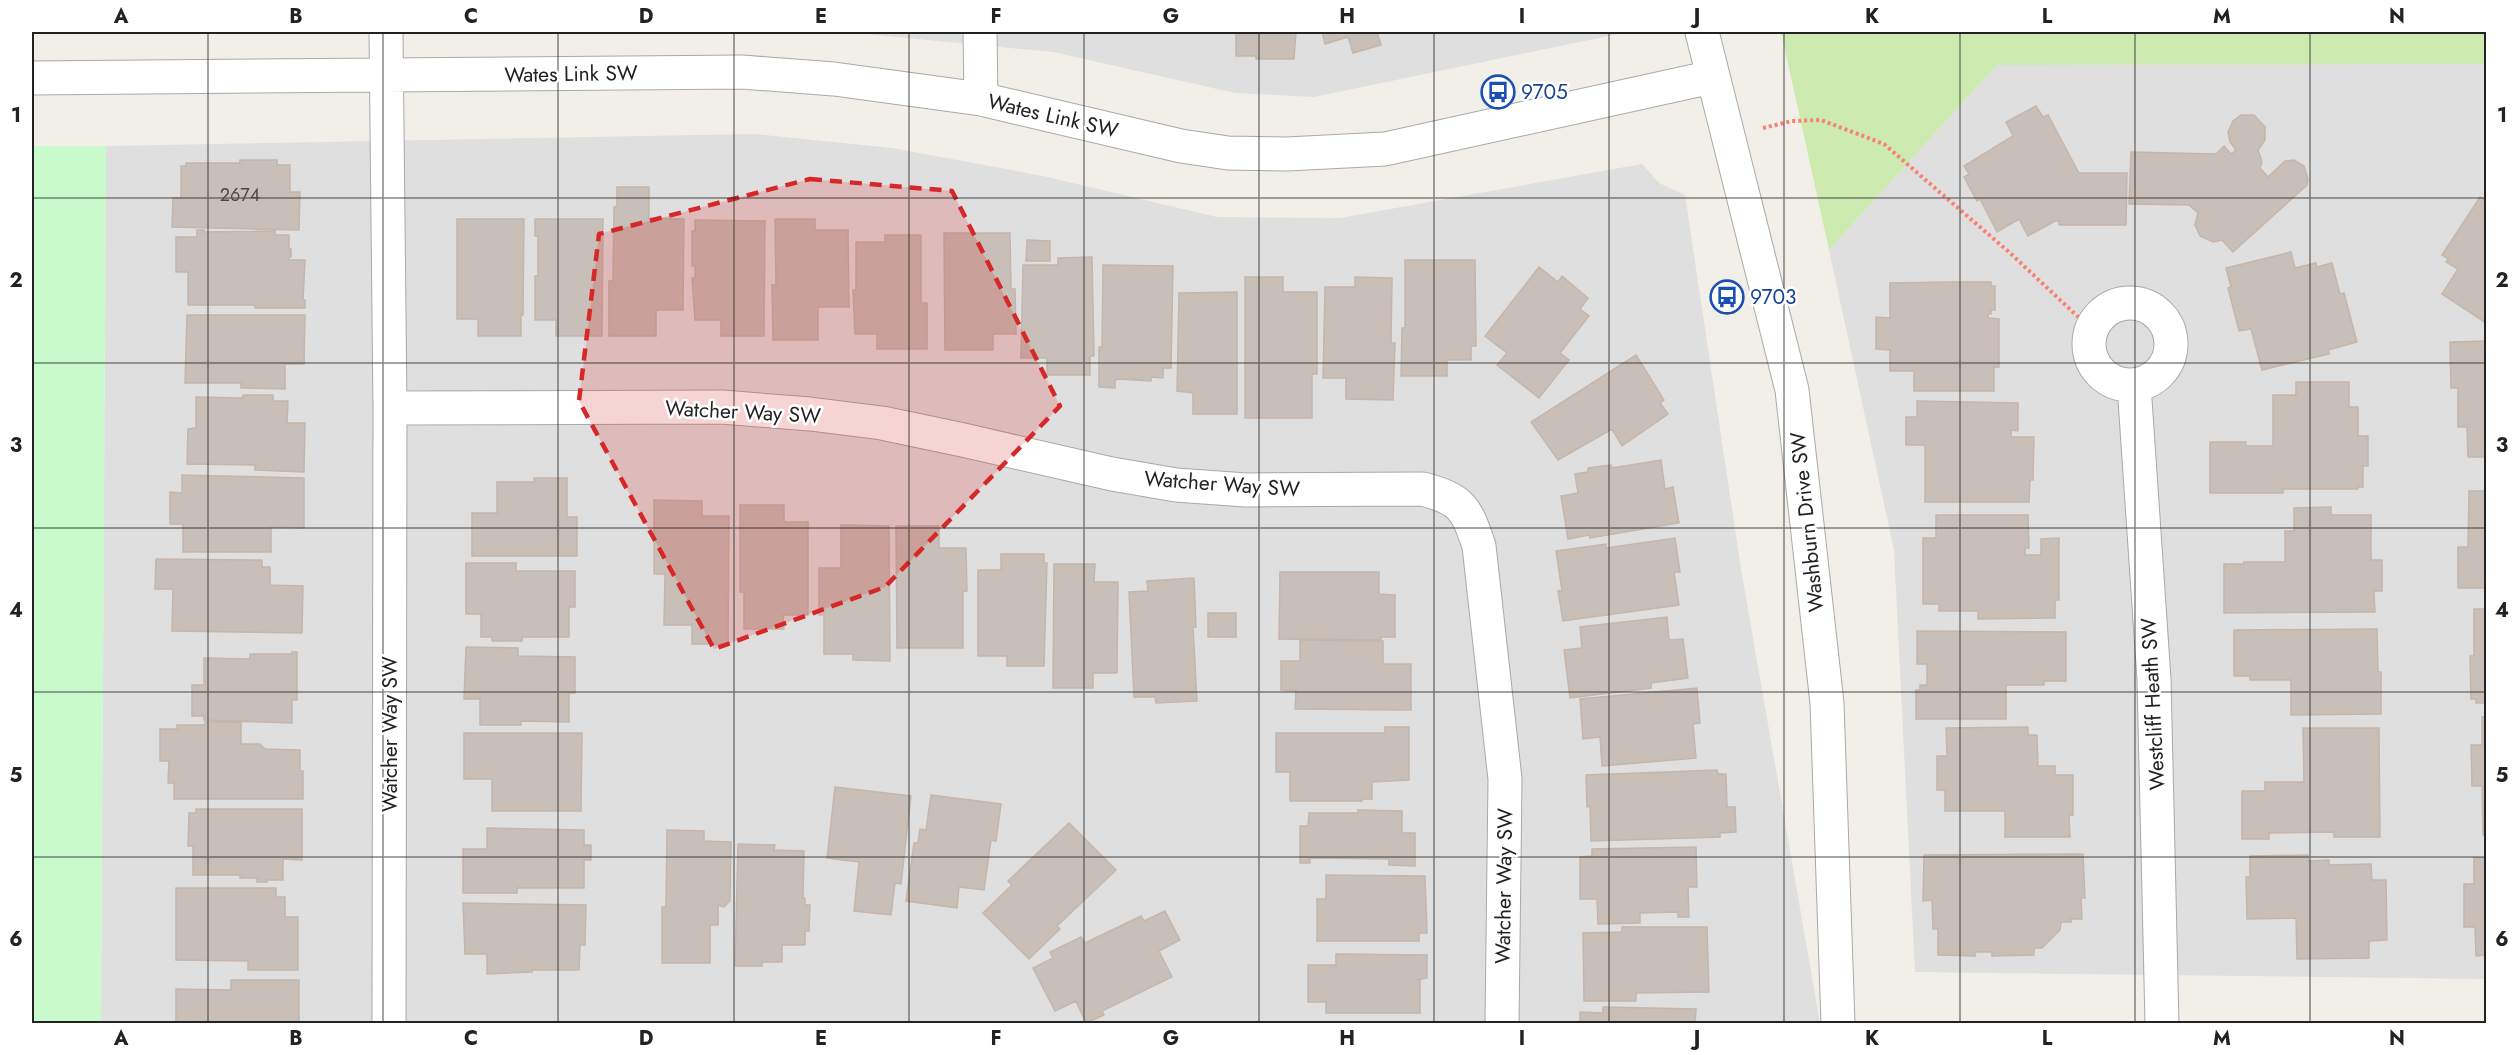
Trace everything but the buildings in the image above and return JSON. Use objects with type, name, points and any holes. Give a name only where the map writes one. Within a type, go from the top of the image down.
[{"type":"street","points":[[386,32],[386,76]]},
{"type":"street","points":[[980,32],[981,99]]},
{"type":"street","name":"Washburn Drive SW","points":[[1702,32],[1792,390],[1827,703],[1838,1023]]},
{"type":"street","name":"Wates Link SW","points":[[32,78],[742,72],[834,79],[981,99],[1180,146],[1228,153],[1287,154],[1385,149],[1712,77]]},
{"type":"street","name":"Watcher Way SW","points":[[386,76],[390,408],[389,1023]]},
{"type":"street","points":[[2122,303],[2148,307],[2159,315],[2167,326],[2170,351],[2166,364],[2147,381],[2134,384],[2120,383],[2107,378],[2097,368],[2091,356],[2089,342],[2091,329],[2109,308],[2122,303]]},
{"type":"street","name":"Westcliff Heath SW","points":[[2134,384],[2154,679],[2162,1023]]},
{"type":"street","name":"Watcher Way SW","points":[[390,408],[722,407],[810,414],[894,426],[1112,474],[1176,485],[1246,490],[1423,489],[1449,496],[1468,514],[1479,546],[1505,779],[1502,1023]]},
{"type":"path","points":[[1727,136],[1792,122],[1821,120],[1884,144],[2010,253],[2091,329]]},
{"type":"highlighted area","points":[[810,179],[952,191],[1060,406],[885,587],[714,649],[579,401],[599,234]]},
{"type":"shaded area","points":[[845,32],[1628,32],[1314,97],[1235,93],[1053,52]]},
{"type":"shaded area","points":[[2486,64],[2486,979],[1915,972],[1894,550],[1829,250],[1997,65]]},
{"type":"shaded area","points":[[754,134],[892,148],[1043,176],[1217,217],[1340,218],[1642,164],[1659,183],[1685,195],[1741,569],[1820,1023],[101,1024],[106,146]]},
{"type":"green space","points":[[1781,32],[2486,32],[2486,64],[1997,65],[1829,250]]},
{"type":"green space","points":[[32,146],[106,146],[101,1023],[32,1023]]},
{"type":"place","name":"9705","points":[[1498,92]]},
{"type":"place","name":"9703","points":[[1727,297]]}]
